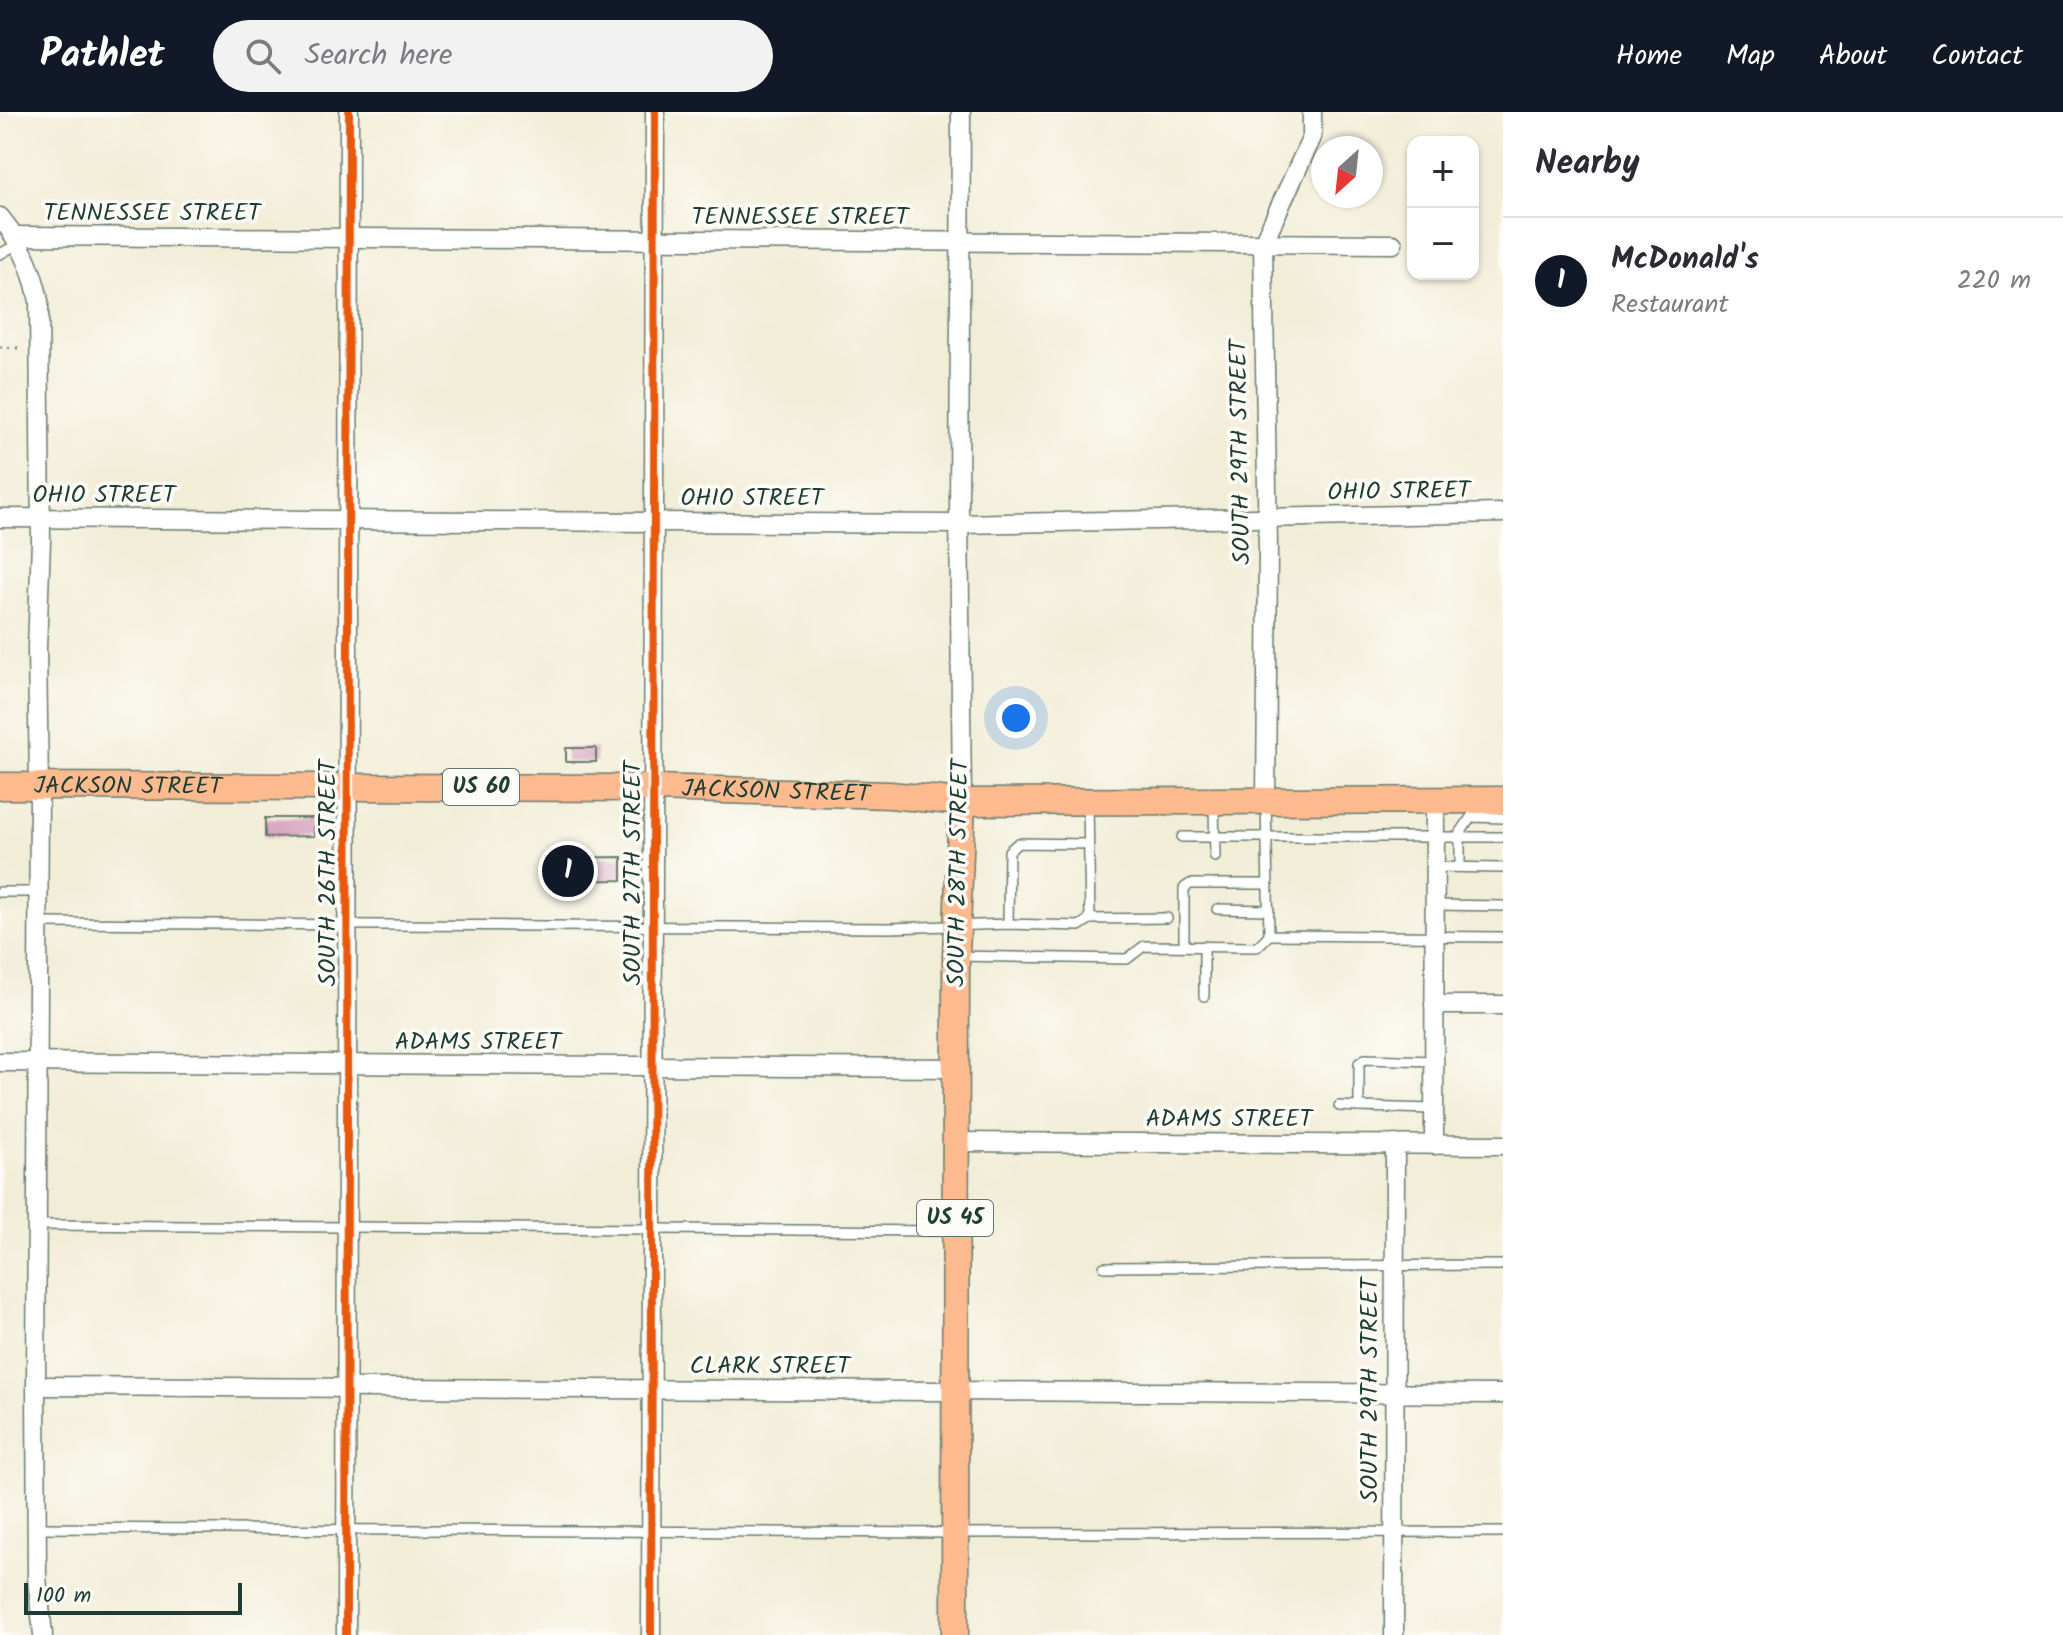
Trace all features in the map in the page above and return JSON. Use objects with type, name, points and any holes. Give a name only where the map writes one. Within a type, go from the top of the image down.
[{"type":"main road","name":"JACKSON STREET","points":[[0,786],[653,788],[890,795],[962,802],[1503,800]]},
{"type":"main road","name":"SOUTH 28TH STREET","points":[[955,1635],[956,956],[962,802]]},
{"type":"street","name":"SOUTH 26TH STREET","points":[[346,1635],[349,112]]},
{"type":"street","name":"SOUTH 27TH STREET","points":[[651,1635],[655,112]]},
{"type":"street","name":"SOUTH 28TH STREET","points":[[961,112],[959,524],[962,802]]},
{"type":"street","name":"SOUTH 29TH STREET","points":[[1266,801],[1267,519],[1263,243],[1312,137],[1312,112]]},
{"type":"street","points":[[0,217],[16,240],[35,279],[39,301],[41,562],[37,648],[36,1063],[39,1225],[36,1386],[38,1588],[43,1635]]},
{"type":"street","name":"TENNESSEE STREET","points":[[16,240],[349,238],[1393,244]]},
{"type":"street","name":"OHIO STREET","points":[[0,518],[959,524],[1503,513]]},
{"type":"street","points":[[1434,1145],[1435,800]]},
{"type":"street","points":[[1434,1005],[1503,1005]]},
{"type":"street","name":"ADAMS STREET","points":[[0,1062],[956,1068]]},
{"type":"street","name":"ADAMS STREET","points":[[956,1142],[1503,1145]]},
{"type":"street","name":"SOUTH 29TH STREET","points":[[1394,1635],[1395,1144]]},
{"type":"street","name":"CLARK STREET","points":[[36,1386],[1503,1394]]},
{"type":"lane","points":[[0,254],[16,240]]},
{"type":"lane","points":[[1214,801],[1215,857]]},
{"type":"lane","points":[[956,956],[1127,959],[1144,946],[1257,947],[1269,935],[1266,801]]},
{"type":"lane","points":[[1088,802],[1090,919]]},
{"type":"lane","points":[[1460,867],[1458,838],[1471,817],[1503,818]]},
{"type":"lane","points":[[1182,837],[1499,839]]},
{"type":"lane","points":[[1008,924],[1009,851],[1018,843],[1088,844]]},
{"type":"lane","points":[[1435,867],[1479,863],[1500,865]]},
{"type":"lane","points":[[1184,946],[1188,908],[1184,888],[1214,879],[1267,884]]},
{"type":"lane","points":[[0,892],[38,892]]},
{"type":"lane","points":[[1435,905],[1503,906]]},
{"type":"lane","points":[[1217,909],[1269,910]]},
{"type":"lane","points":[[38,923],[1079,926],[1090,919],[1167,918]]},
{"type":"lane","points":[[1269,935],[1503,937]]},
{"type":"lane","points":[[1204,946],[1204,996]]},
{"type":"lane","points":[[1359,1107],[1359,1063],[1365,1059],[1434,1061]]},
{"type":"lane","points":[[1339,1106],[1434,1109]]},
{"type":"lane","points":[[39,1225],[955,1231]]},
{"type":"lane","points":[[1104,1267],[1503,1265]]},
{"type":"lane","points":[[38,1528],[955,1533],[1503,1532]]},
{"type":"path","points":[[0,347],[21,348]]},
{"type":"building","points":[[566,748],[596,748],[596,762],[566,762]]},
{"type":"building","points":[[265,818],[314,818],[314,836],[265,837]]},
{"type":"building","points":[[622,857],[622,880],[549,881],[549,858]]},
{"type":"cycle path","points":[[346,1635],[349,112]]},
{"type":"cycle path","points":[[651,1635],[655,112]]},
{"type":"place","name":"McDonald's","points":[[568,871]]}]
